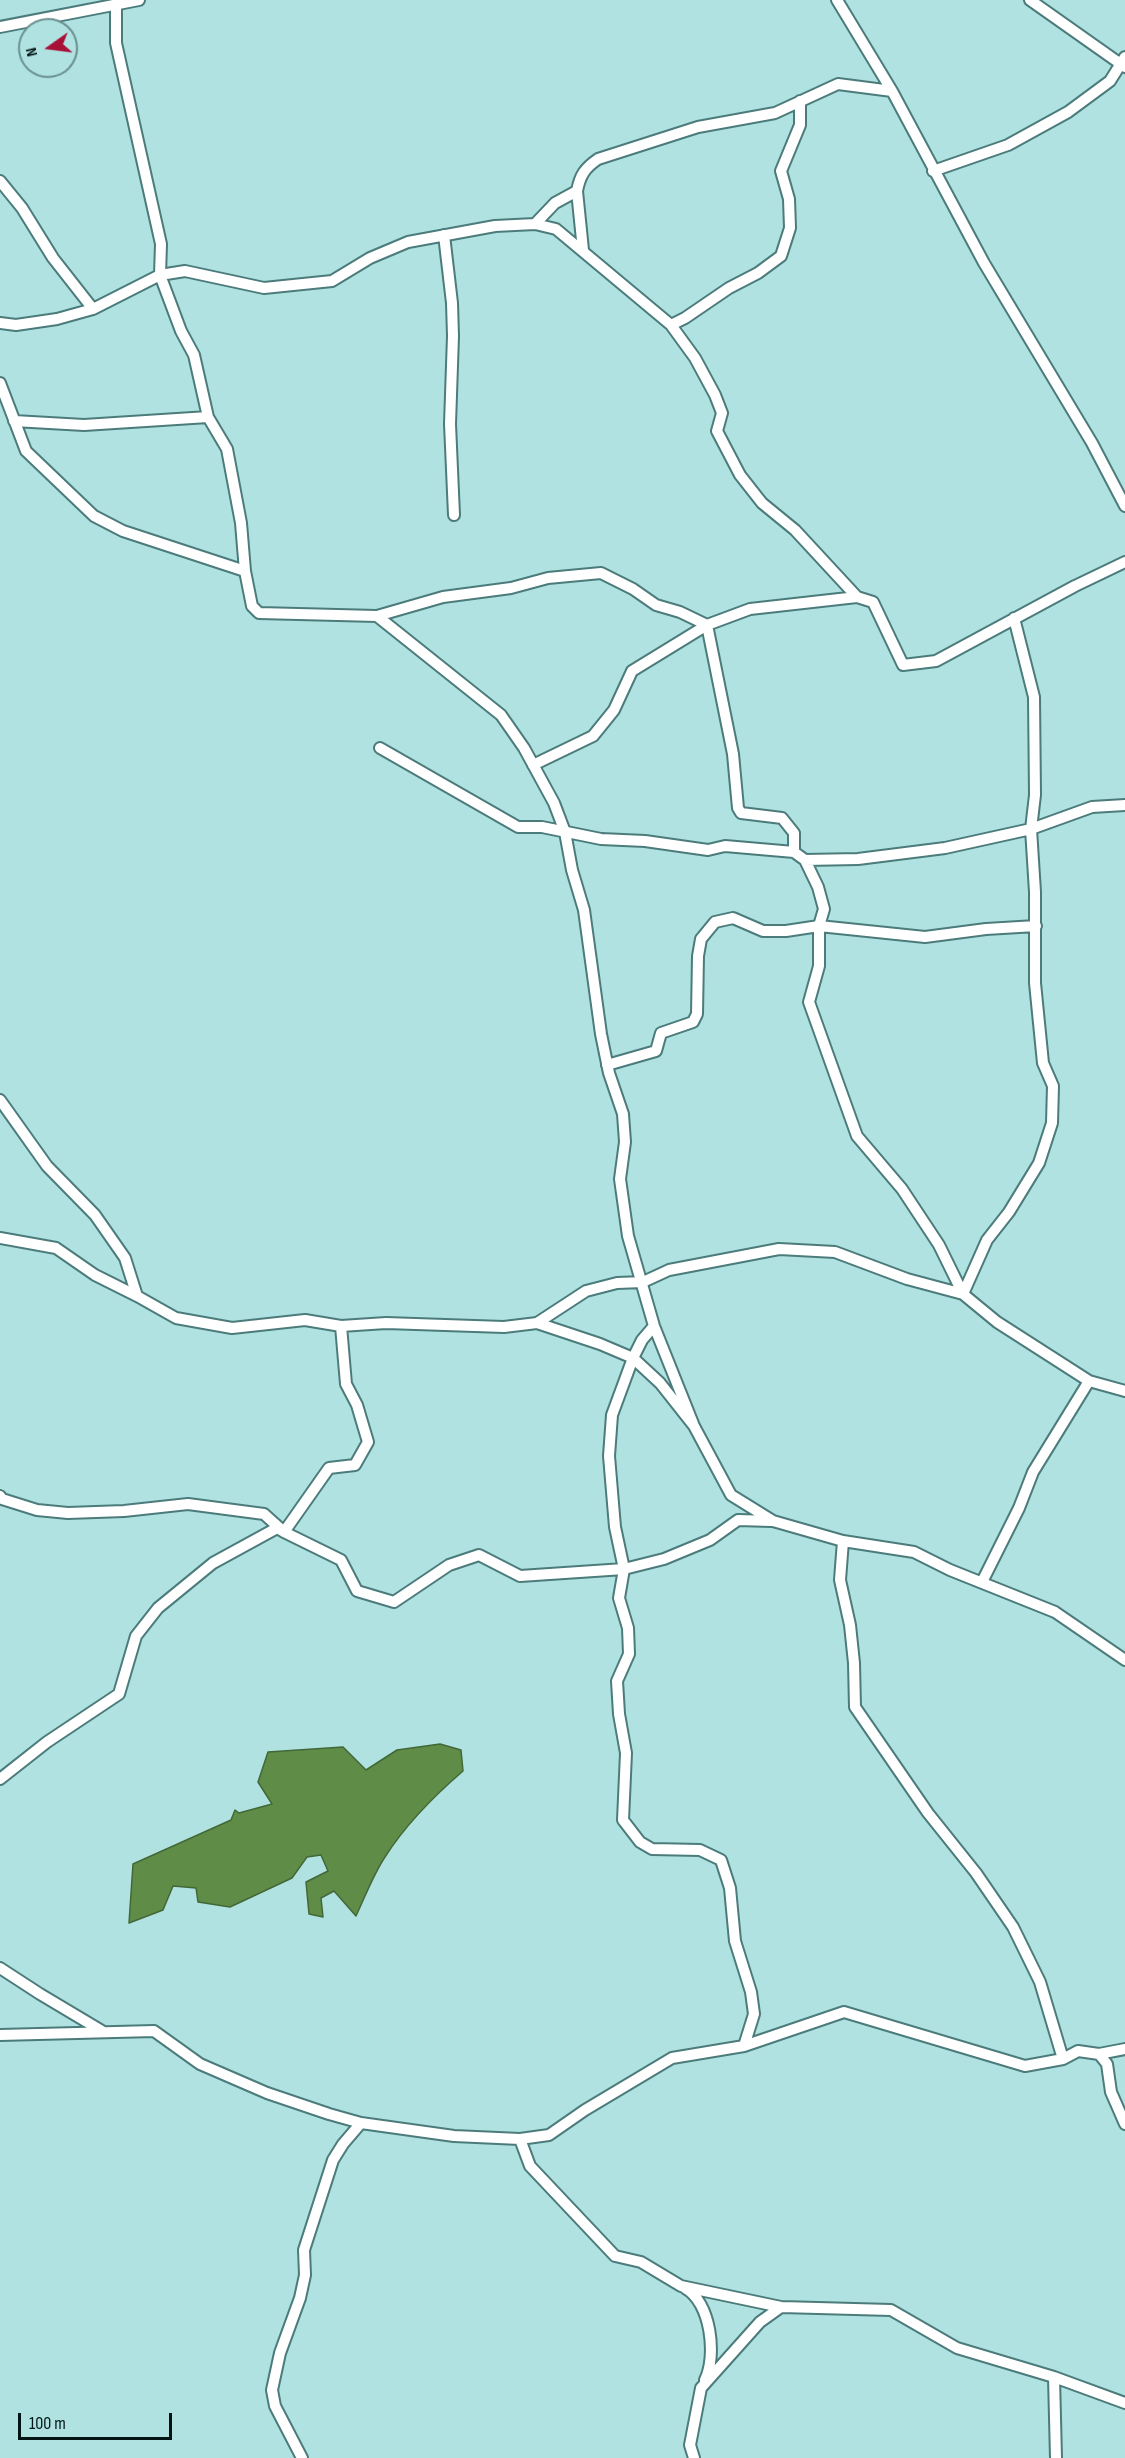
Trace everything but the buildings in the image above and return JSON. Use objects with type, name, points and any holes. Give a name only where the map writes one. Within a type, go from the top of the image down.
[{"type":"street","points":[[0,27],[139,0]]},
{"type":"street","points":[[837,0],[892,91],[984,263],[1092,443],[1125,506]]},
{"type":"street","points":[[933,171],[1008,145],[1068,112],[1110,81],[1124,63],[1030,0]]},
{"type":"street","points":[[116,5],[116,43],[161,244],[160,275],[181,331],[194,355],[207,417],[227,449],[241,523],[245,571],[252,606],[259,613],[377,616],[443,597],[511,588],[548,578],[601,573],[633,589],[656,605],[707,625]]},
{"type":"street","points":[[583,250],[578,191],[580,176],[587,166],[598,159],[698,127],[775,113],[838,84],[892,91]]},
{"type":"street","points":[[671,325],[686,318],[729,288],[758,273],[781,256],[790,228],[789,199],[781,171],[800,125],[800,100]]},
{"type":"street","points":[[0,181],[22,208],[43,243],[93,309]]},
{"type":"street","points":[[535,224],[555,203],[578,191]]},
{"type":"street","points":[[0,323],[16,325],[57,319],[93,309],[160,275],[185,271],[264,288],[332,282],[370,258],[408,242],[495,226],[535,224],[556,229],[671,325],[695,358],[715,395],[722,413],[717,432],[740,475],[762,503],[795,530],[857,597]]},
{"type":"street","points":[[444,235],[452,303],[450,424],[454,515]]},
{"type":"street","points":[[0,383],[26,452],[94,516],[123,531],[245,571]]},
{"type":"street","points":[[14,421],[84,425],[207,417]]},
{"type":"street","points":[[533,765],[593,736],[614,710],[633,671],[707,625],[750,609],[857,597],[873,602],[903,666],[936,661],[1014,618],[1125,562]]},
{"type":"street","points":[[377,616],[501,715],[524,748],[554,803],[565,832],[572,870],[584,910],[607,1065],[623,1114],[625,1142],[620,1179],[628,1236],[654,1326],[694,1426],[730,1496],[773,1521]]},
{"type":"street","points":[[963,1294],[987,1240],[1009,1212],[1039,1163],[1052,1123],[1053,1086],[1043,1063],[1035,983],[1031,829],[1035,795],[1034,696],[1014,618]]},
{"type":"street","points":[[707,625],[728,725],[738,808],[741,813],[782,819],[794,833],[794,852]]},
{"type":"street","points":[[380,748],[518,827],[542,827],[601,839],[645,841],[708,849],[724,846],[794,852],[805,860],[818,888],[824,909],[819,926],[819,966],[809,1002],[857,1136],[902,1189],[939,1245],[963,1294],[997,1322],[1089,1381],[1125,1391]]},
{"type":"street","points":[[805,860],[858,859],[919,851],[1031,829],[1092,807],[1125,804]]},
{"type":"street","points":[[607,1065],[656,1051],[662,1033],[693,1022],[697,1014],[698,956],[701,939],[715,922],[733,918],[763,931],[819,926],[925,937],[986,929],[1035,926]]},
{"type":"street","points":[[0,1100],[47,1166],[95,1215],[125,1258],[137,1296]]},
{"type":"street","points":[[0,1238],[56,1248],[95,1275],[176,1318],[232,1328],[305,1320],[341,1326],[386,1323],[504,1327],[537,1323],[600,1344],[633,1358],[660,1383],[694,1426]]},
{"type":"street","points":[[537,1323],[586,1291],[617,1283],[643,1282],[669,1270],[779,1249],[835,1252],[907,1280],[963,1294]]},
{"type":"street","points":[[284,1533],[329,1468],[355,1465],[368,1442],[357,1405],[346,1384],[341,1326]]},
{"type":"street","points":[[654,1326],[642,1340],[633,1358],[612,1415],[609,1456],[615,1527],[624,1569],[619,1598],[628,1628],[629,1654],[617,1681],[619,1714],[626,1753],[623,1820],[640,1842],[652,1849],[700,1850],[721,1860],[729,1888],[735,1941],[751,1992],[754,2014],[744,2046]]},
{"type":"street","points":[[982,1582],[1019,1508],[1033,1472],[1089,1381]]},
{"type":"street","points":[[0,1496],[2,1499],[37,1510],[68,1513],[124,1511],[188,1504],[264,1514],[284,1533]]},
{"type":"street","points":[[0,1779],[47,1742],[119,1694],[136,1636],[158,1608],[213,1563],[277,1528],[341,1560],[357,1591],[394,1602],[449,1565],[479,1555],[520,1576],[624,1569],[664,1559],[710,1540],[738,1520],[773,1521],[843,1540],[914,1552],[1055,1612],[1125,1660]]},
{"type":"street","points":[[843,1540],[840,1580],[850,1625],[855,1707],[928,1813],[976,1873],[1013,1927],[1040,1982],[1063,2059]]},
{"type":"street","points":[[0,1968],[40,1995],[103,2031]]},
{"type":"street","points":[[0,2035],[154,2031],[200,2064],[267,2093],[361,2123],[454,2136],[520,2139],[549,2135],[585,2110],[672,2058],[744,2046],[844,2012],[1025,2066],[1063,2059],[1078,2051],[1099,2054],[1125,2049]]},
{"type":"street","points":[[1099,2054],[1107,2064],[1111,2092],[1125,2124]]},
{"type":"street","points":[[302,2458],[275,2406],[272,2390],[280,2353],[300,2298],[305,2275],[304,2250],[333,2160],[361,2123]]},
{"type":"street","points":[[520,2139],[530,2166],[615,2256],[641,2262],[693,2293],[704,2312],[711,2336],[710,2369],[701,2388],[690,2445],[694,2458]]},
{"type":"street","points":[[681,2286],[781,2307],[891,2310],[957,2348],[1054,2377],[1125,2403]]},
{"type":"street","points":[[701,2388],[760,2322],[781,2307]]},
{"type":"street","points":[[1054,2377],[1056,2458]]},
{"type":"shaded area","points":[[440,1744],[461,1750],[463,1771],[421,1811],[393,1845],[377,1871],[356,1916],[334,1891],[321,1898],[323,1917],[309,1914],[306,1882],[328,1871],[321,1855],[307,1857],[292,1878],[230,1907],[198,1902],[196,1888],[173,1886],[163,1910],[129,1923],[133,1864],[231,1820],[235,1810],[239,1813],[272,1804],[258,1782],[268,1752],[343,1747],[366,1770],[397,1750]]}]
